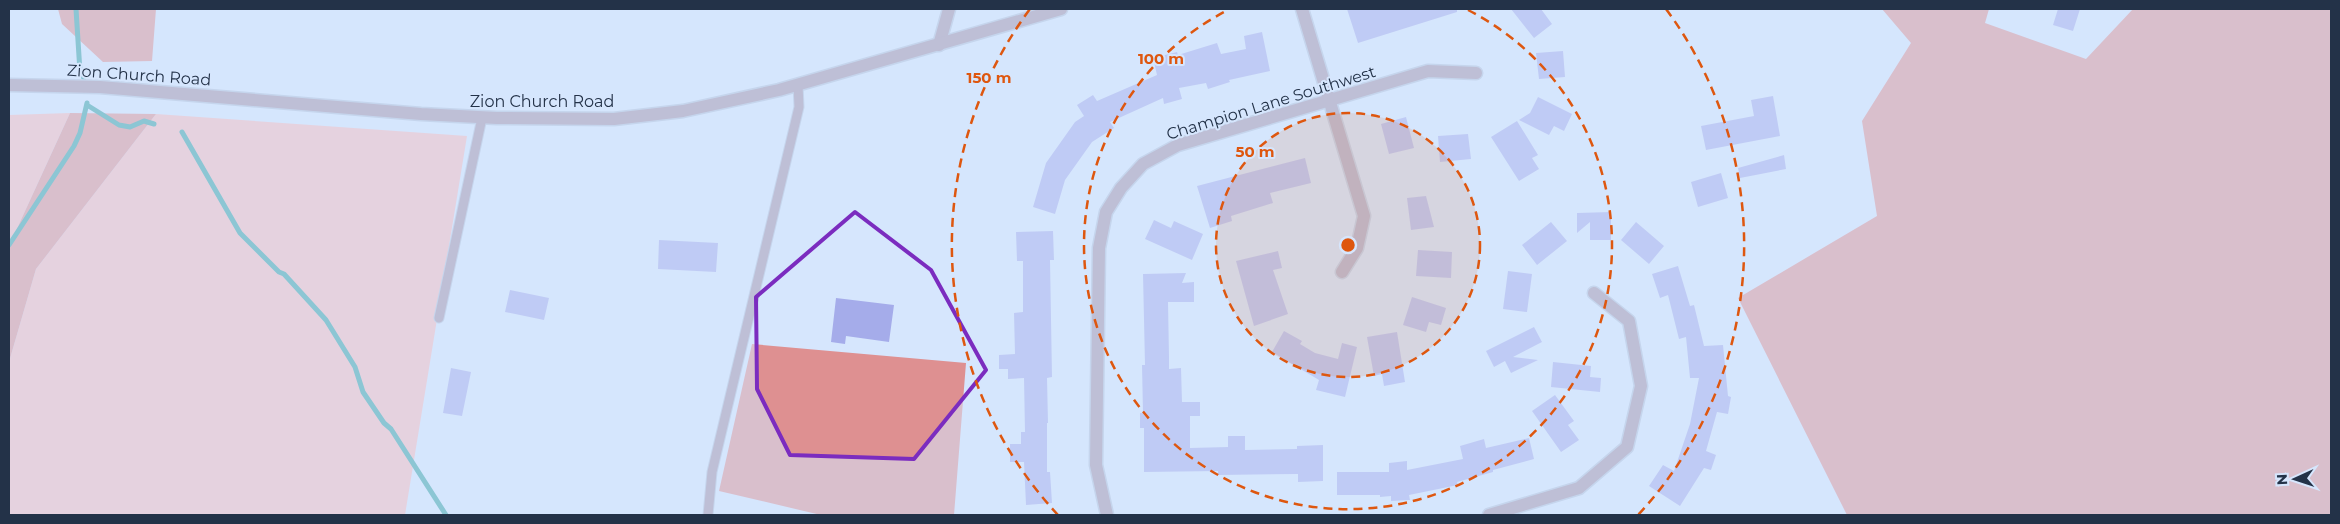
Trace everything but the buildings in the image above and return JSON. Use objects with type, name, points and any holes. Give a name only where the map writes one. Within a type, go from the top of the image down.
[{"type":"street","points":[[939,45],[949,9]]},
{"type":"street","name":"Zion Church Road","points":[[9,85],[100,87],[482,118],[614,119],[683,111],[722,104],[798,85],[1061,9]]},
{"type":"street","points":[[1302,9],[1364,216],[1357,248],[1342,272]]},
{"type":"street","name":"Champion Lane Southwest","points":[[1107,515],[1096,465],[1099,248],[1106,212],[1121,188],[1143,164],[1178,146],[1428,71],[1476,73]]},
{"type":"street","points":[[1489,515],[1579,488],[1627,447],[1640,386],[1629,321],[1594,293]]},
{"type":"lane","points":[[708,515],[712,472],[799,106],[798,85]]},
{"type":"lane","points":[[439,318],[482,118]]},
{"type":"highlighted area","points":[[855,212],[931,270],[986,370],[914,459],[790,455],[757,389],[756,297]]},
{"type":"shaded area","points":[[58,9],[156,9],[152,61],[103,62],[62,24]]},
{"type":"shaded area","points":[[1882,9],[1989,9],[1985,23],[2086,59],[2133,9],[2331,9],[2331,515],[1847,515],[1738,298],[1877,216],[1862,121],[1911,43]]},
{"type":"shaded area","points":[[70,113],[9,246],[9,115]]},
{"type":"shaded area","points":[[70,113],[156,114],[36,269],[9,362],[9,246]]},
{"type":"shaded area","points":[[156,114],[467,136],[405,515],[9,515],[9,362],[36,269]]},
{"type":"shaded area","points":[[752,344],[966,363],[954,515],[821,515],[719,491]]},
{"type":"waterway","points":[[76,9],[80,72],[84,78]]},
{"type":"waterway","points":[[9,245],[74,146],[80,133],[87,103]]},
{"type":"waterway","points":[[87,105],[119,125],[130,127],[144,121],[154,124]]},
{"type":"waterway","points":[[182,132],[240,233],[279,272],[284,274],[326,320],[355,367],[363,392],[384,423],[391,429],[446,515]]}]
